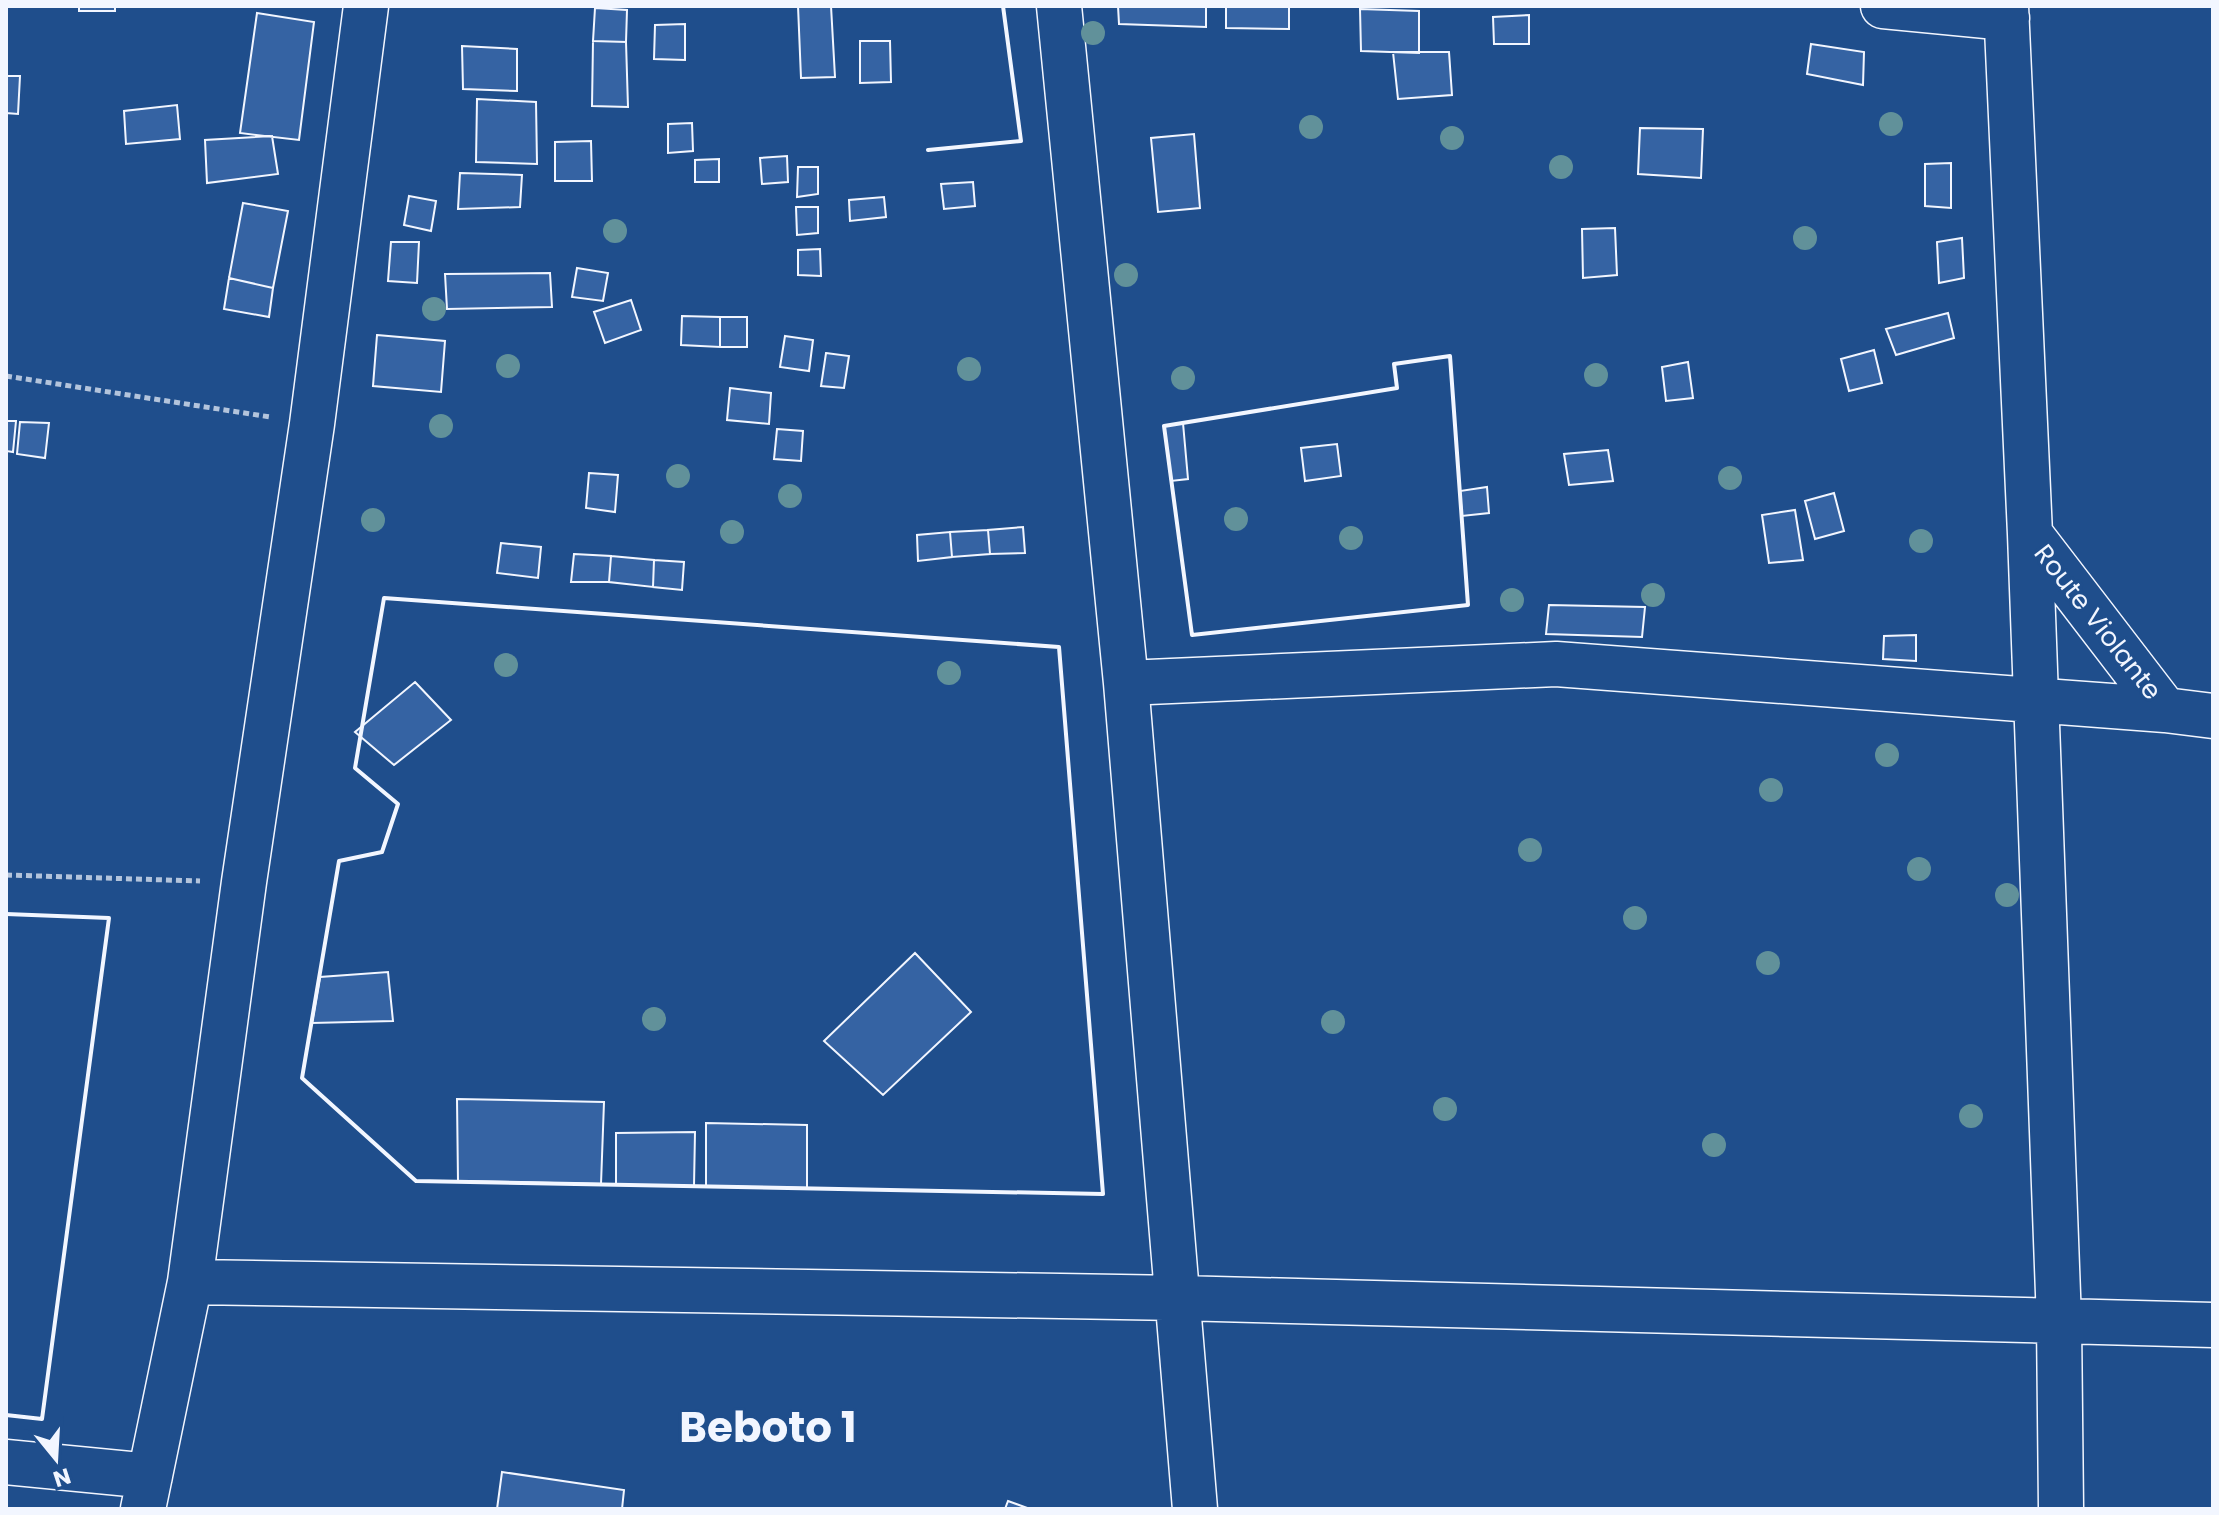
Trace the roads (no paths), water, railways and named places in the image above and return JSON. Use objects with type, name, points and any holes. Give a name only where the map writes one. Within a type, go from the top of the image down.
[{"type":"street","points":[[6,1462],[146,1493],[190,1282],[244,882],[312,424],[366,6]]},
{"type":"street","points":[[1059,6],[1126,683],[1195,1509]]},
{"type":"street","points":[[1883,6],[2006,12],[2030,534],[2059,1321],[2061,1509]]},
{"type":"street","name":"Route Violante","points":[[2030,534],[2165,710],[2213,716]]},
{"type":"street","points":[[1126,683],[1556,664],[2165,710]]},
{"type":"street","points":[[190,1282],[1179,1298],[2213,1325]]},
{"type":"district","name":"Beboto 1","points":[[768,1427]]}]
